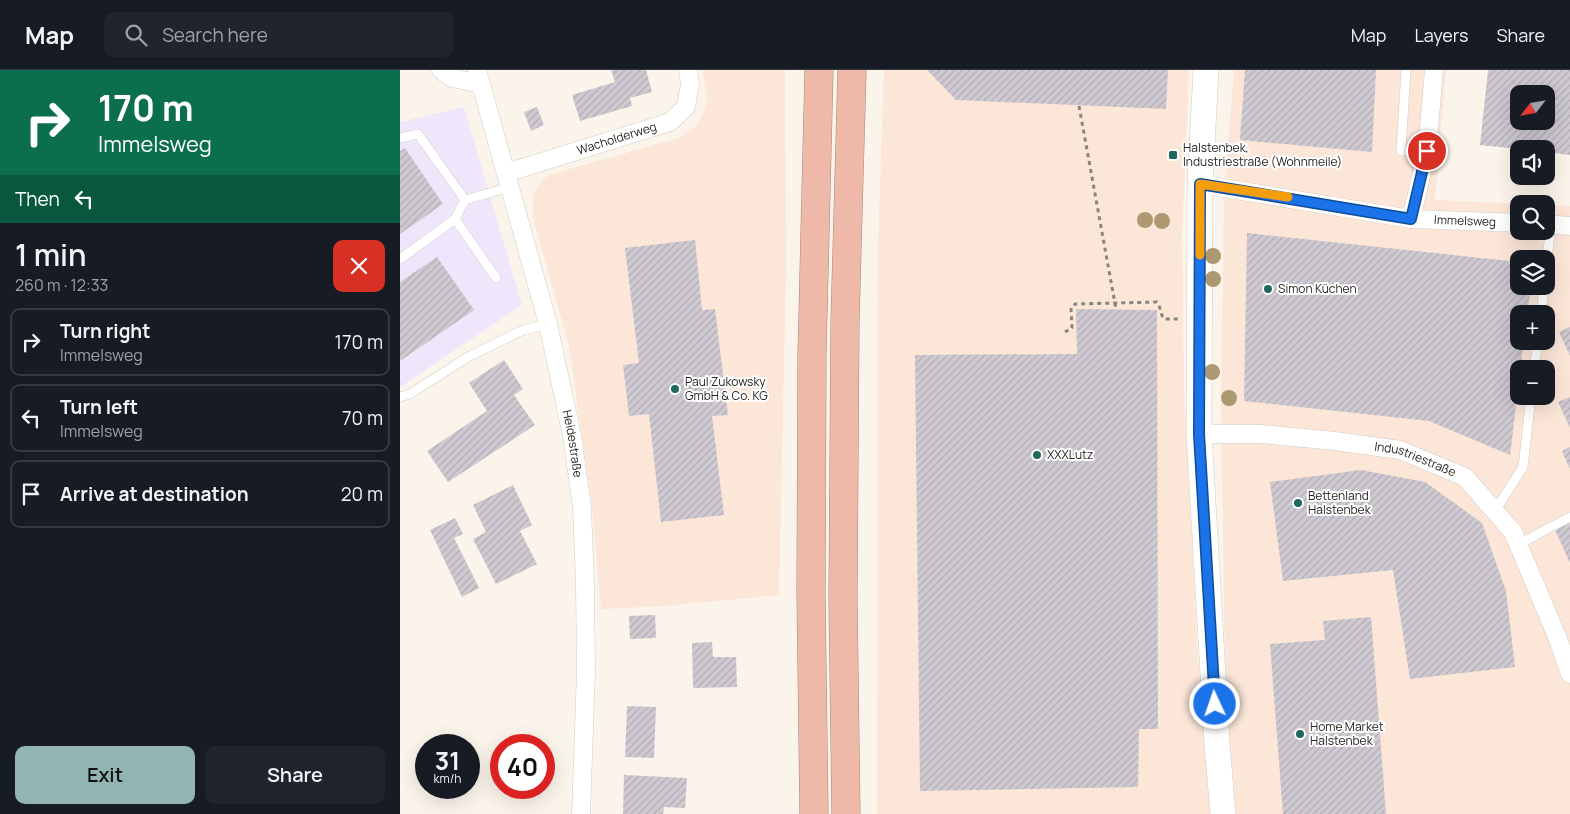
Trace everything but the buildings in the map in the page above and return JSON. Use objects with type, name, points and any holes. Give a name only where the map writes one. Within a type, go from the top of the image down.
[{"type":"highway","points":[[814,814],[811,593],[812,364],[819,70]]},
{"type":"highway","points":[[846,814],[843,598],[845,341],[852,70]]},
{"type":"street","name":"Heidestraße","points":[[441,70],[452,78],[479,77],[548,324],[572,436],[582,507],[586,671],[581,814]]},
{"type":"street","name":"Wacholderweg","points":[[508,180],[670,122],[686,107],[690,84],[688,70]]},
{"type":"street","points":[[1206,70],[1200,184],[1199,434],[1223,814]]},
{"type":"street","points":[[1411,219],[1427,151],[1434,70]]},
{"type":"street","name":"Immelsweg","points":[[1200,184],[1411,219],[1510,223]]},
{"type":"street","points":[[1555,225],[1570,226]]},
{"type":"street","name":"Industriestraße","points":[[1199,434],[1262,434],[1335,440],[1400,450],[1465,477],[1513,532],[1558,639],[1570,674]]},
{"type":"lane","points":[[1406,70],[1401,151],[1427,151]]},
{"type":"lane","points":[[400,138],[418,134],[465,200]]},
{"type":"lane","points":[[400,259],[455,219],[465,200],[508,180]]},
{"type":"lane","points":[[455,219],[496,278]]},
{"type":"lane","points":[[400,397],[410,394],[468,357],[522,330],[548,324]]},
{"type":"lane","points":[[1495,511],[1523,467],[1530,405]]},
{"type":"lane","points":[[1519,544],[1570,517]]},
{"type":"path","points":[[1079,106],[1116,309]]},
{"type":"path","points":[[1064,332],[1072,328],[1071,308],[1075,304],[1157,302],[1164,319],[1176,319]]},
{"type":"shaded area","points":[[703,70],[785,70],[786,268],[779,595],[664,606],[601,609],[592,505],[569,346],[534,221],[532,208],[534,194],[542,180],[549,175],[679,138],[696,126],[704,112],[707,101]]},
{"type":"shaded area","points":[[884,70],[1189,70],[1182,235],[1184,392],[1198,658],[1213,814],[877,814],[878,245]]},
{"type":"shaded area","points":[[1234,70],[1446,70],[1435,200],[1510,203],[1510,240],[1555,240],[1555,205],[1570,206],[1570,814],[1231,814],[1226,726],[1221,405],[1224,197]]},
{"type":"shaded area","points":[[464,107],[522,305],[400,387],[400,122]]},
{"type":"slow traffic","points":[[1200,255],[1200,184],[1288,197]]},
{"type":"place","name":"Halstenbek, Industriestraße (Wohnmeile)","points":[[1173,155]]},
{"type":"place","name":"Simon Küchen","points":[[1268,289]]},
{"type":"place","name":"Paul Zukowsky GmbH & Co. KG","points":[[675,389]]},
{"type":"place","name":"XXXLutz","points":[[1037,455]]},
{"type":"place","name":"Bettenland Halstenbek","points":[[1298,503]]},
{"type":"place","name":"Home Market Halstenbek","points":[[1300,734]]},
{"type":"route","points":[[1215,704],[1199,434],[1200,184],[1411,219],[1427,151]]}]
